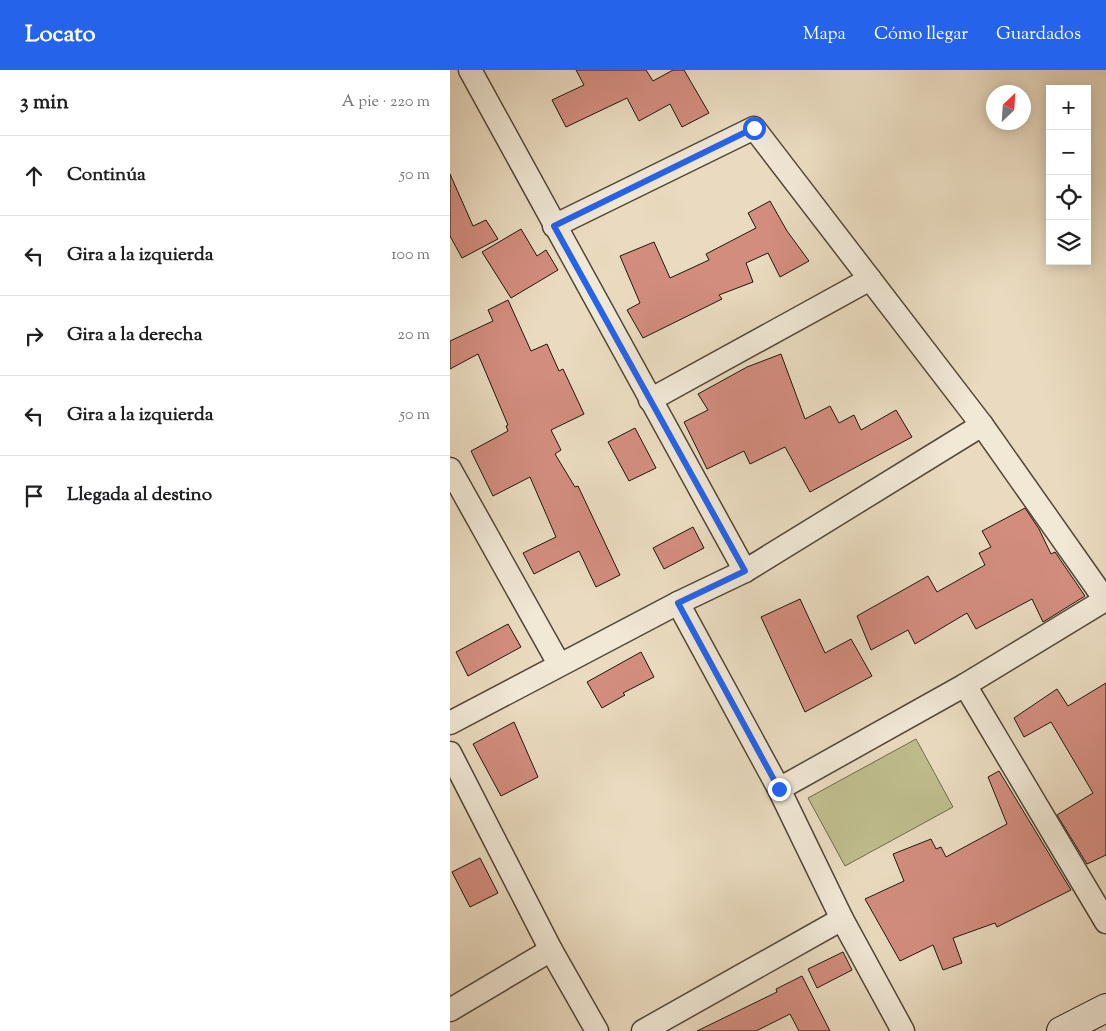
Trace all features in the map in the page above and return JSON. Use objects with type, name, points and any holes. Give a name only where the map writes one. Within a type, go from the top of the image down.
[{"type":"main road","points":[[1061,1031],[1106,1008]]},
{"type":"street","points":[[470,70],[745,571]]},
{"type":"street","points":[[554,226],[754,128],[982,425],[1105,600],[965,684],[779,789]]},
{"type":"street","points":[[650,400],[870,279]]},
{"type":"street","points":[[450,723],[559,664],[745,571],[982,425]]},
{"type":"street","points":[[450,469],[559,664]]},
{"type":"street","points":[[678,603],[779,789],[842,919],[903,1031]]},
{"type":"street","points":[[965,684],[1106,922]]},
{"type":"street","points":[[450,753],[551,950],[597,1031]]},
{"type":"street","points":[[643,1031],[842,919]]},
{"type":"street","points":[[450,1010],[551,950]]},
{"type":"shaded area","points":[[916,739],[953,807],[845,866],[808,798]]},
{"type":"building","points":[[576,70],[646,70],[653,81],[673,70],[684,70],[709,113],[682,127],[670,104],[639,121],[627,98],[566,127],[552,100],[584,85]]},
{"type":"building","points":[[450,174],[473,226],[486,220],[498,239],[462,258],[450,236]]},
{"type":"building","points":[[770,201],[787,231],[809,261],[780,277],[768,253],[746,263],[753,282],[719,295],[722,299],[643,338],[627,310],[640,303],[620,256],[654,242],[670,278],[709,260],[706,254],[756,228],[748,213]]},
{"type":"building","points":[[521,229],[537,256],[546,250],[558,270],[511,298],[482,252]]},
{"type":"building","points":[[508,300],[531,351],[547,344],[559,371],[563,369],[584,414],[551,430],[561,450],[555,454],[575,487],[578,486],[620,575],[596,587],[579,551],[534,574],[523,553],[556,537],[530,477],[493,496],[471,451],[508,431],[506,426],[508,425],[478,354],[450,369],[450,341],[493,321],[488,310]]},
{"type":"building","points":[[781,354],[805,419],[830,406],[839,423],[854,415],[861,430],[896,410],[912,437],[810,492],[785,447],[750,464],[744,451],[707,469],[684,422],[708,410],[698,394],[747,367]]},
{"type":"building","points":[[635,428],[656,468],[629,481],[608,442]]},
{"type":"building","points":[[1025,508],[1039,529],[1051,554],[1055,552],[1085,596],[1043,622],[1032,599],[976,629],[967,613],[915,644],[908,630],[871,650],[857,616],[928,576],[937,592],[985,565],[979,553],[991,547],[982,531]]},
{"type":"building","points":[[693,527],[704,548],[664,569],[653,548]]},
{"type":"building","points":[[800,599],[825,653],[851,639],[872,676],[805,712],[761,617]]},
{"type":"building","points":[[508,624],[521,647],[468,676],[456,652]]},
{"type":"building","points":[[641,652],[654,677],[623,693],[625,695],[602,708],[587,682]]},
{"type":"building","points":[[1106,683],[1106,855],[1087,864],[1057,815],[1093,793],[1051,722],[1024,737],[1014,718],[1057,689],[1068,706]]},
{"type":"building","points":[[514,722],[538,777],[501,796],[473,744]]},
{"type":"building","points":[[999,771],[1071,890],[997,927],[995,923],[953,938],[962,963],[943,970],[933,945],[900,961],[865,899],[904,881],[893,854],[931,839],[936,849],[941,847],[946,857],[1007,824],[988,777]]},
{"type":"building","points":[[480,858],[498,893],[470,907],[452,872]]},
{"type":"building","points":[[843,952],[852,970],[817,988],[808,969]]},
{"type":"building","points":[[802,976],[830,1031],[799,1031],[790,1014],[756,1031],[697,1031],[777,992],[776,989]]},
{"type":"route","points":[[754,128],[554,226],[745,571],[678,603],[779,789]]}]
